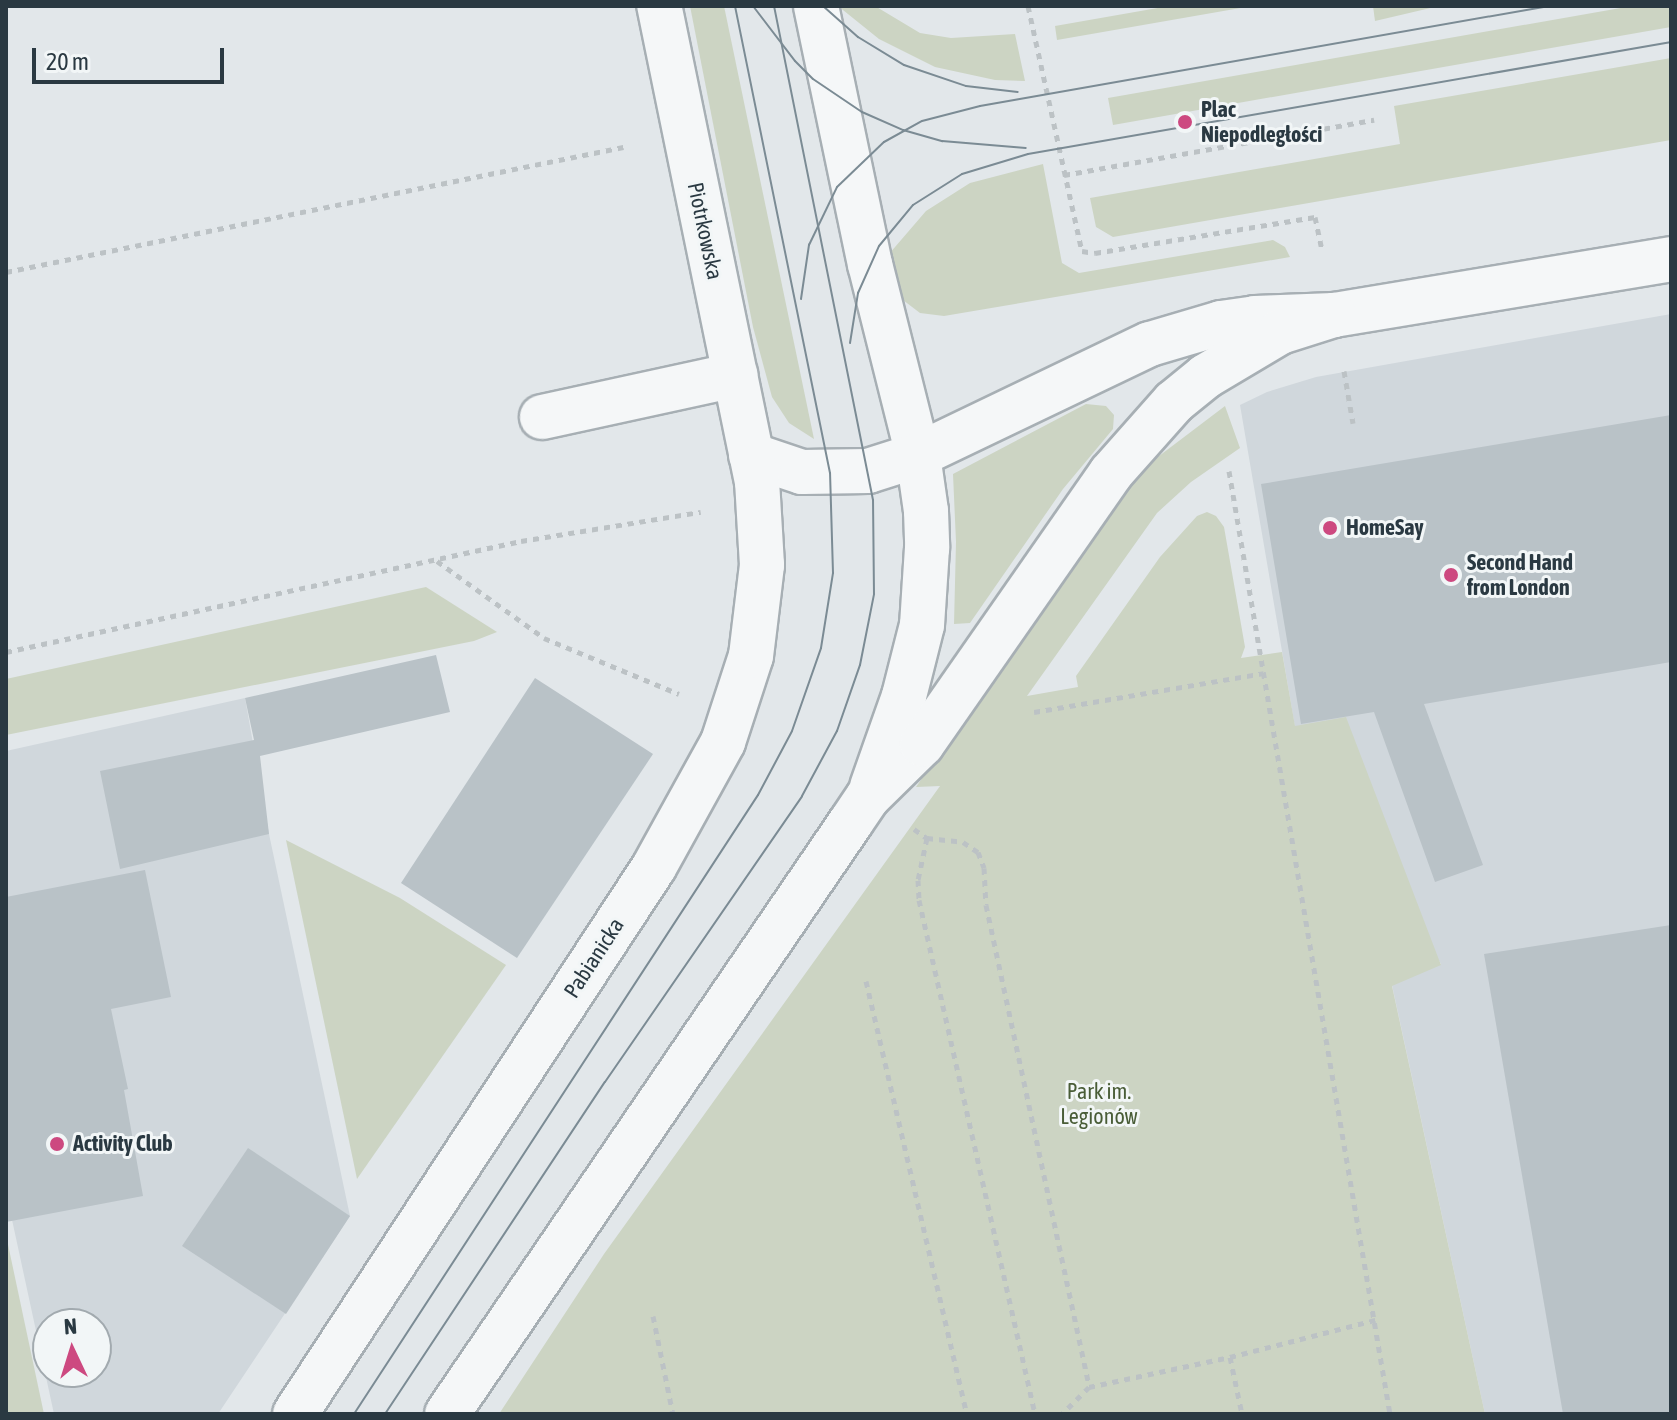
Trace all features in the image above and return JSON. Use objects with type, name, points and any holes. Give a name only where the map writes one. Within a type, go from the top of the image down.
[{"type":"street","name":"Piotrkowska","points":[[659,6],[751,455]]},
{"type":"street","points":[[816,6],[870,264],[918,455],[927,548],[922,625],[904,696],[868,797]]},
{"type":"street","points":[[751,455],[802,472],[868,471],[918,455],[1150,344],[1221,323],[1255,318],[1334,315],[1671,259]]},
{"type":"street","points":[[447,1414],[868,797],[922,744],[1111,473],[1174,402],[1219,367],[1259,342],[1334,315]]},
{"type":"street","points":[[542,417],[735,375]]},
{"type":"street","name":"Pabianicka","points":[[295,1414],[654,867],[723,742],[740,696],[760,606],[761,523],[751,455]]},
{"type":"path","points":[[1028,6],[1082,251],[1095,253],[1315,217],[1322,251]]},
{"type":"path","points":[[1064,175],[1374,120]]},
{"type":"path","points":[[6,272],[623,147]]},
{"type":"path","points":[[1343,366],[1353,423]]},
{"type":"path","points":[[1229,471],[1390,1414]]},
{"type":"path","points":[[6,652],[521,541],[701,512]]},
{"type":"path","points":[[436,561],[544,638],[687,697]]},
{"type":"path","points":[[1034,712],[1264,673]]},
{"type":"path","points":[[906,823],[927,838],[963,842],[978,852],[984,868],[986,905],[1089,1387]]},
{"type":"path","points":[[927,838],[918,880],[919,900],[1035,1414]]},
{"type":"path","points":[[866,981],[967,1414]]},
{"type":"path","points":[[653,1316],[673,1414]]},
{"type":"path","points":[[1062,1414],[1089,1387],[1230,1357],[1375,1320]]},
{"type":"path","points":[[1230,1357],[1242,1414]]},
{"type":"shaded area","points":[[1671,314],[1671,1414],[1485,1414],[1392,985],[1441,964],[1295,727],[1240,405],[1267,392],[1316,377]]},
{"type":"shaded area","points":[[245,698],[269,834],[350,1216],[218,1414],[54,1414],[48,1388],[112,1388],[112,1308],[32,1308],[32,1312],[6,1192],[6,751]]},
{"type":"green space","points":[[690,6],[724,6],[814,439],[789,423],[772,397],[753,327]]},
{"type":"green space","points":[[838,6],[875,6],[920,33],[951,38],[1015,34],[1025,81],[995,80],[935,67],[879,39]]},
{"type":"green space","points":[[1169,6],[1252,6],[1057,40],[1055,26]]},
{"type":"green space","points":[[1373,6],[1439,6],[1375,21]]},
{"type":"green space","points":[[1632,6],[1671,6],[1671,27],[1113,125],[1108,98]]},
{"type":"green space","points":[[1671,58],[1671,140],[1113,237],[1096,227],[1090,198],[1400,144],[1394,106]]},
{"type":"green space","points":[[1043,164],[1062,263],[1079,273],[1273,240],[1285,247],[1290,257],[944,316],[920,313],[899,297],[889,254],[926,211],[970,183]]},
{"type":"green space","points":[[1086,404],[1106,406],[1114,415],[1113,429],[1063,489],[970,623],[954,624],[956,542],[953,474]]},
{"type":"green space","name":"Park im. Legionów","points":[[1225,406],[1240,448],[1191,482],[1157,513],[1027,696],[1078,687],[1076,676],[1160,557],[1197,516],[1207,512],[1216,516],[1224,527],[1245,647],[1241,658],[1282,652],[1295,726],[1346,717],[1441,965],[1392,986],[1485,1414],[499,1414],[604,1254],[940,786],[916,787],[1108,509],[1134,475]]},
{"type":"green space","points":[[426,587],[497,632],[474,641],[6,735],[6,679]]},
{"type":"green space","points":[[286,840],[400,898],[506,965],[357,1179]]},
{"type":"green space","points":[[6,1235],[32,1357],[32,1388],[38,1388],[44,1414],[6,1414]]},
{"type":"building","name":"Second Hand from London","points":[[1671,415],[1671,662],[1424,704],[1483,865],[1435,882],[1374,712],[1301,724],[1261,484]]},
{"type":"building","points":[[436,655],[450,712],[260,756],[269,834],[120,869],[100,771],[254,740],[245,698]]},
{"type":"building","points":[[535,678],[653,754],[517,958],[401,883]]},
{"type":"building","points":[[145,870],[171,997],[111,1009],[128,1089],[124,1090],[143,1196],[6,1222],[6,897]]},
{"type":"building","points":[[1671,925],[1671,1414],[1563,1414],[1484,954]]},
{"type":"building","points":[[248,1148],[350,1216],[286,1314],[182,1246]]},
{"type":"tram line","points":[[354,1414],[758,795],[792,731],[821,648],[833,573],[830,473],[735,6]]},
{"type":"tram line","points":[[753,6],[795,61],[813,79],[862,112],[903,130],[942,141],[1026,148]]},
{"type":"tram line","points":[[385,1414],[605,1082],[802,796],[837,731],[860,665],[874,594],[873,500],[774,6]]},
{"type":"tram line","points":[[823,6],[858,37],[904,65],[966,86],[1018,92]]},
{"type":"tram line","points":[[801,299],[809,245],[837,187],[884,142],[922,121],[980,106],[1549,6]]},
{"type":"tram line","points":[[850,343],[858,293],[879,246],[913,205],[962,174],[1028,154],[1671,42]]},
{"type":"place","name":"Plac Niepodległości","points":[[1185,122]]},
{"type":"place","name":"HomeSay","points":[[1330,528]]},
{"type":"place","name":"Second Hand from London","points":[[1451,575]]},
{"type":"place","name":"Activity Club","points":[[57,1144]]}]
